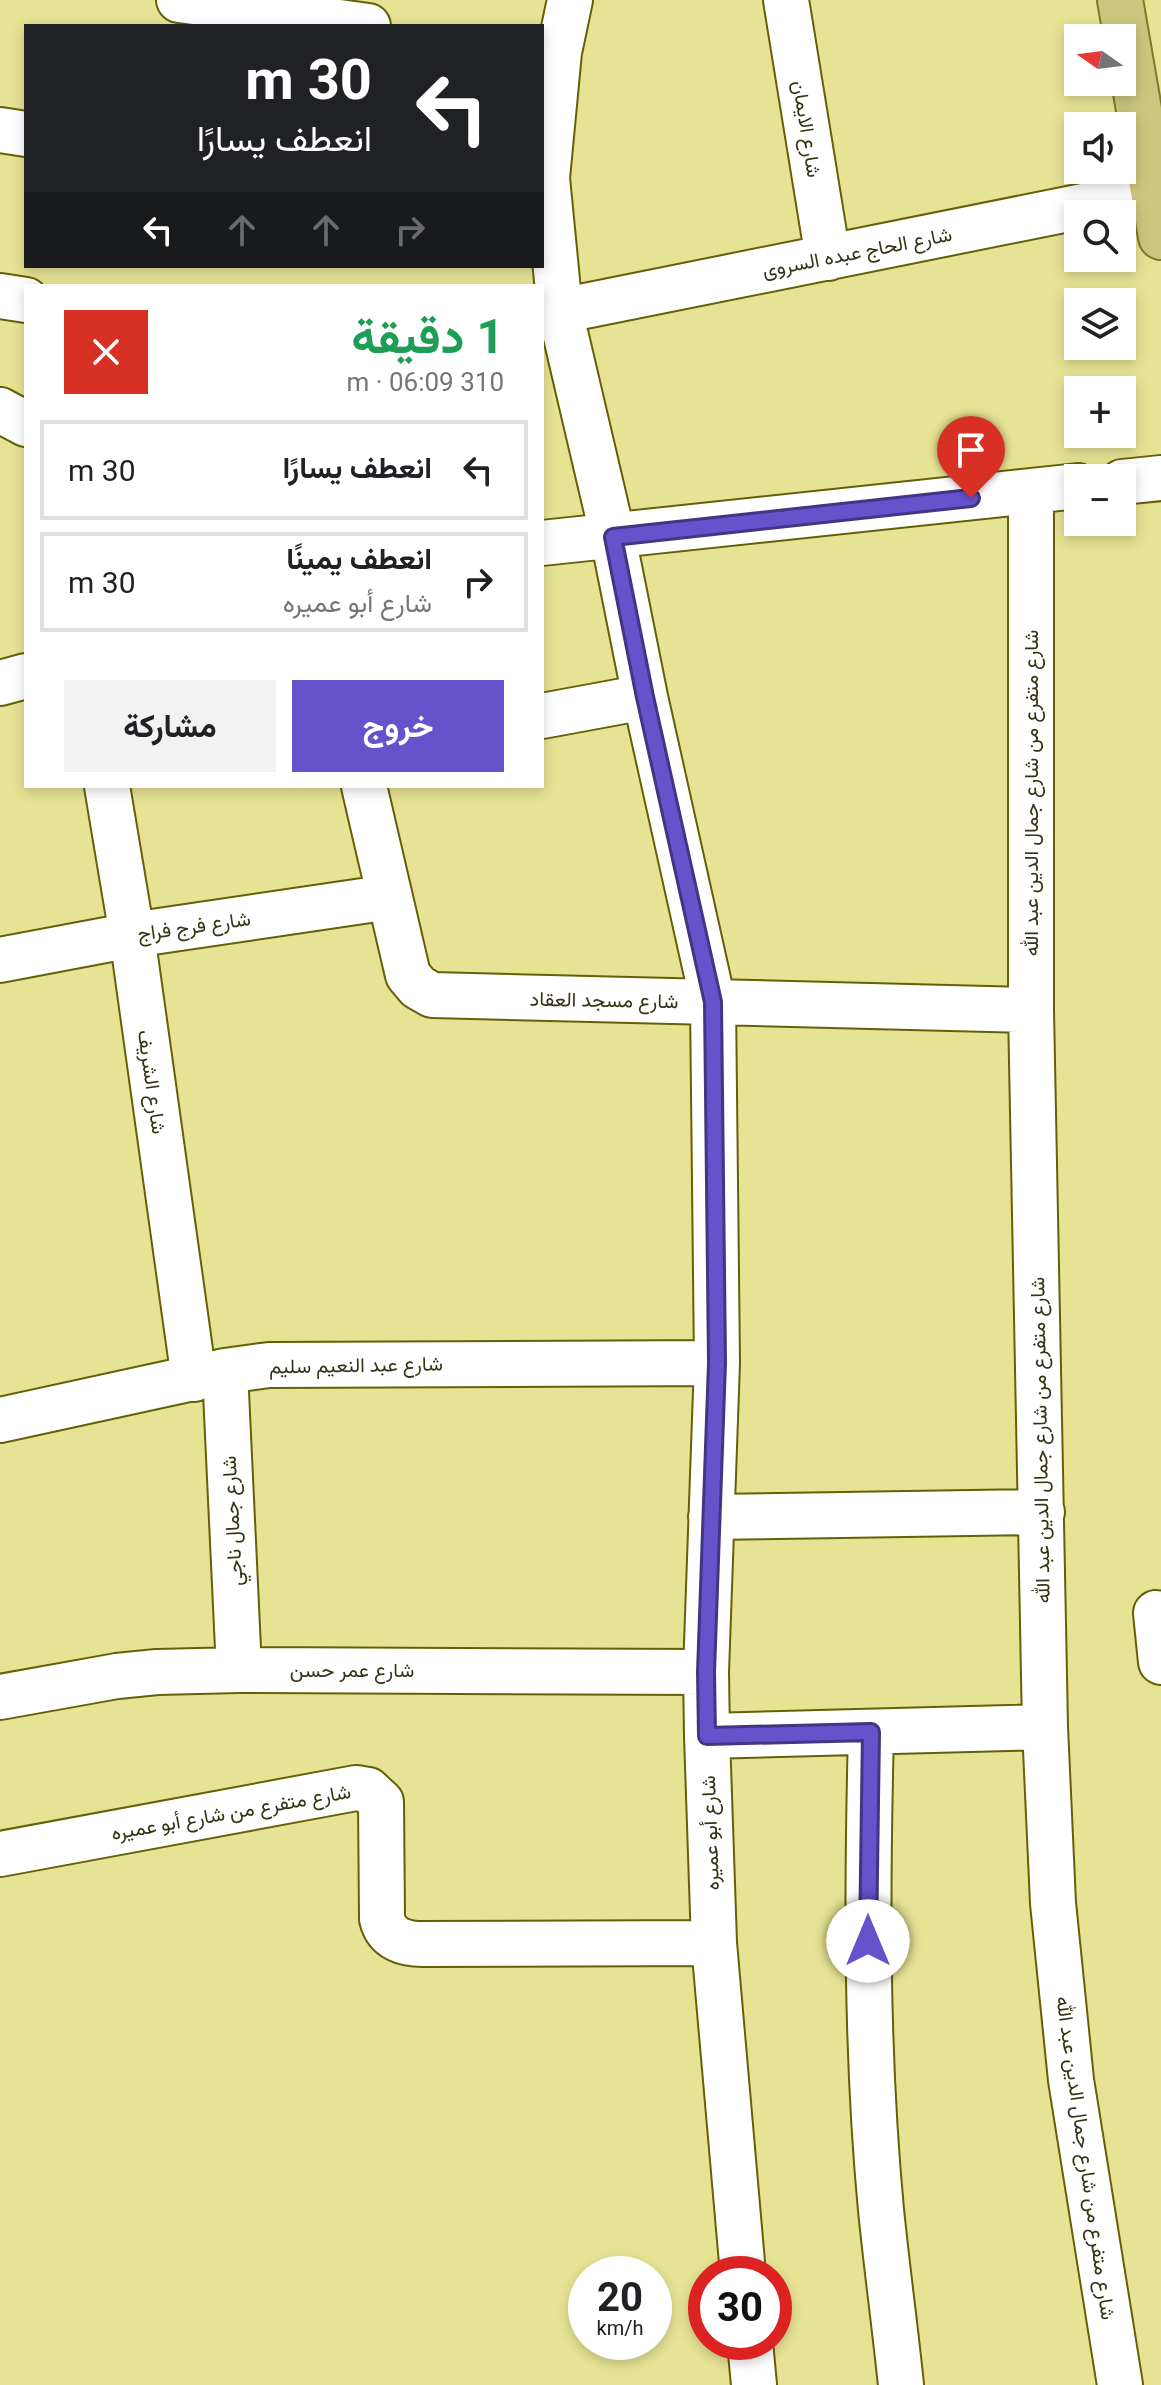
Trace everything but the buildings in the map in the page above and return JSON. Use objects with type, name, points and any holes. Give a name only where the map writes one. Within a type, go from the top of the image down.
[{"type":"main road","points":[[1120,0],[1161,237]]},
{"type":"street","points":[[179,0],[353,24]]},
{"type":"street","name":"شارع أبو عميره","points":[[570,0],[550,51],[547,178],[551,314],[613,537],[713,1002],[717,1363],[706,1672],[707,1736],[714,1943],[741,2256]]},
{"type":"street","name":"شارع الايمان","points":[[786,0],[828,258]]},
{"type":"street","points":[[0,130],[24,134]]},
{"type":"street","name":"شارع الحاج عبده السروى","points":[[551,314],[1153,192]]},
{"type":"street","points":[[0,296],[24,300]]},
{"type":"street","points":[[0,410],[24,423]]},
{"type":"street","points":[[1136,481],[1161,478]]},
{"type":"street","points":[[544,543],[1064,487]]},
{"type":"street","name":"شارع متفرع من شارع جمال الدين عبد الله","points":[[1031,491],[1031,1010],[1045,1727],[1053,1903],[1071,2080],[1120,2385]]},
{"type":"street","points":[[0,683],[24,677]]},
{"type":"street","points":[[544,716],[645,697]]},
{"type":"street","name":"شارع الشريف","points":[[107,788],[210,1375]]},
{"type":"street","name":"شارع مسجد العقاد","points":[[364,788],[408,975],[418,987],[432,995],[1031,1010]]},
{"type":"street","name":"شارع فرج فراج","points":[[0,960],[132,935],[390,897]]},
{"type":"street","name":"شارع عبد النعيم سليم","points":[[0,1420],[210,1375],[291,1365],[717,1363]]},
{"type":"street","name":"شارع جمال ناجي","points":[[210,1375],[239,1670]]},
{"type":"street","points":[[711,1517],[1042,1512]]},
{"type":"street","points":[[1156,1613],[1161,1662]]},
{"type":"street","name":"شارع عمر حسن","points":[[0,1697],[117,1676],[239,1670],[706,1672]]},
{"type":"street","points":[[707,1736],[1045,1727]]},
{"type":"street","points":[[871,1732],[868,1956],[873,2090],[881,2209],[901,2385]]},
{"type":"street","name":"شارع متفرع من شارع أبو عميره","points":[[0,1854],[356,1788],[368,1790],[381,1802],[382,1919],[384,1928],[397,1940],[409,1944],[714,1943]]},
{"type":"street","points":[[752,2360],[754,2385]]},
{"type":"route","points":[[868,1941],[871,1732],[707,1736],[706,1672],[717,1363],[713,1002],[613,537],[971,498]]}]
